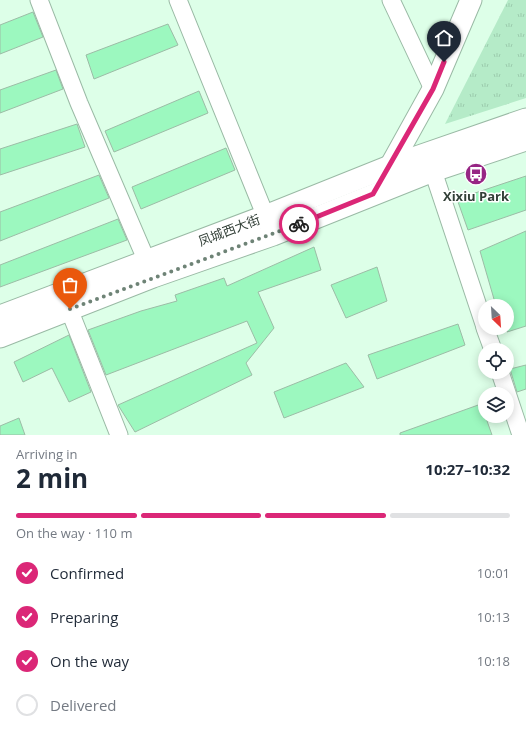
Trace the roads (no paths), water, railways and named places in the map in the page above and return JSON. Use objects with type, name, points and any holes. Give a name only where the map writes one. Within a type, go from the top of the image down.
[{"type":"main road","points":[[373,194],[433,89],[471,0]]},
{"type":"main road","name":"凤城西大街","points":[[269,226],[390,166],[526,120]]},
{"type":"main road","name":"凤城西大街","points":[[0,316],[150,269],[269,226],[373,194],[526,140]]},
{"type":"main road","name":"凤城西大街","points":[[0,337],[70,309],[150,269]]},
{"type":"street","points":[[39,0],[79,103],[150,269]]},
{"type":"street","points":[[178,0],[269,226]]},
{"type":"street","points":[[391,0],[433,89]]},
{"type":"street","points":[[433,172],[478,307]]},
{"type":"street","points":[[70,309],[119,435]]},
{"type":"street","points":[[502,379],[521,435]]},
{"type":"place","name":"Xixiu Park","points":[[476,174]]}]
